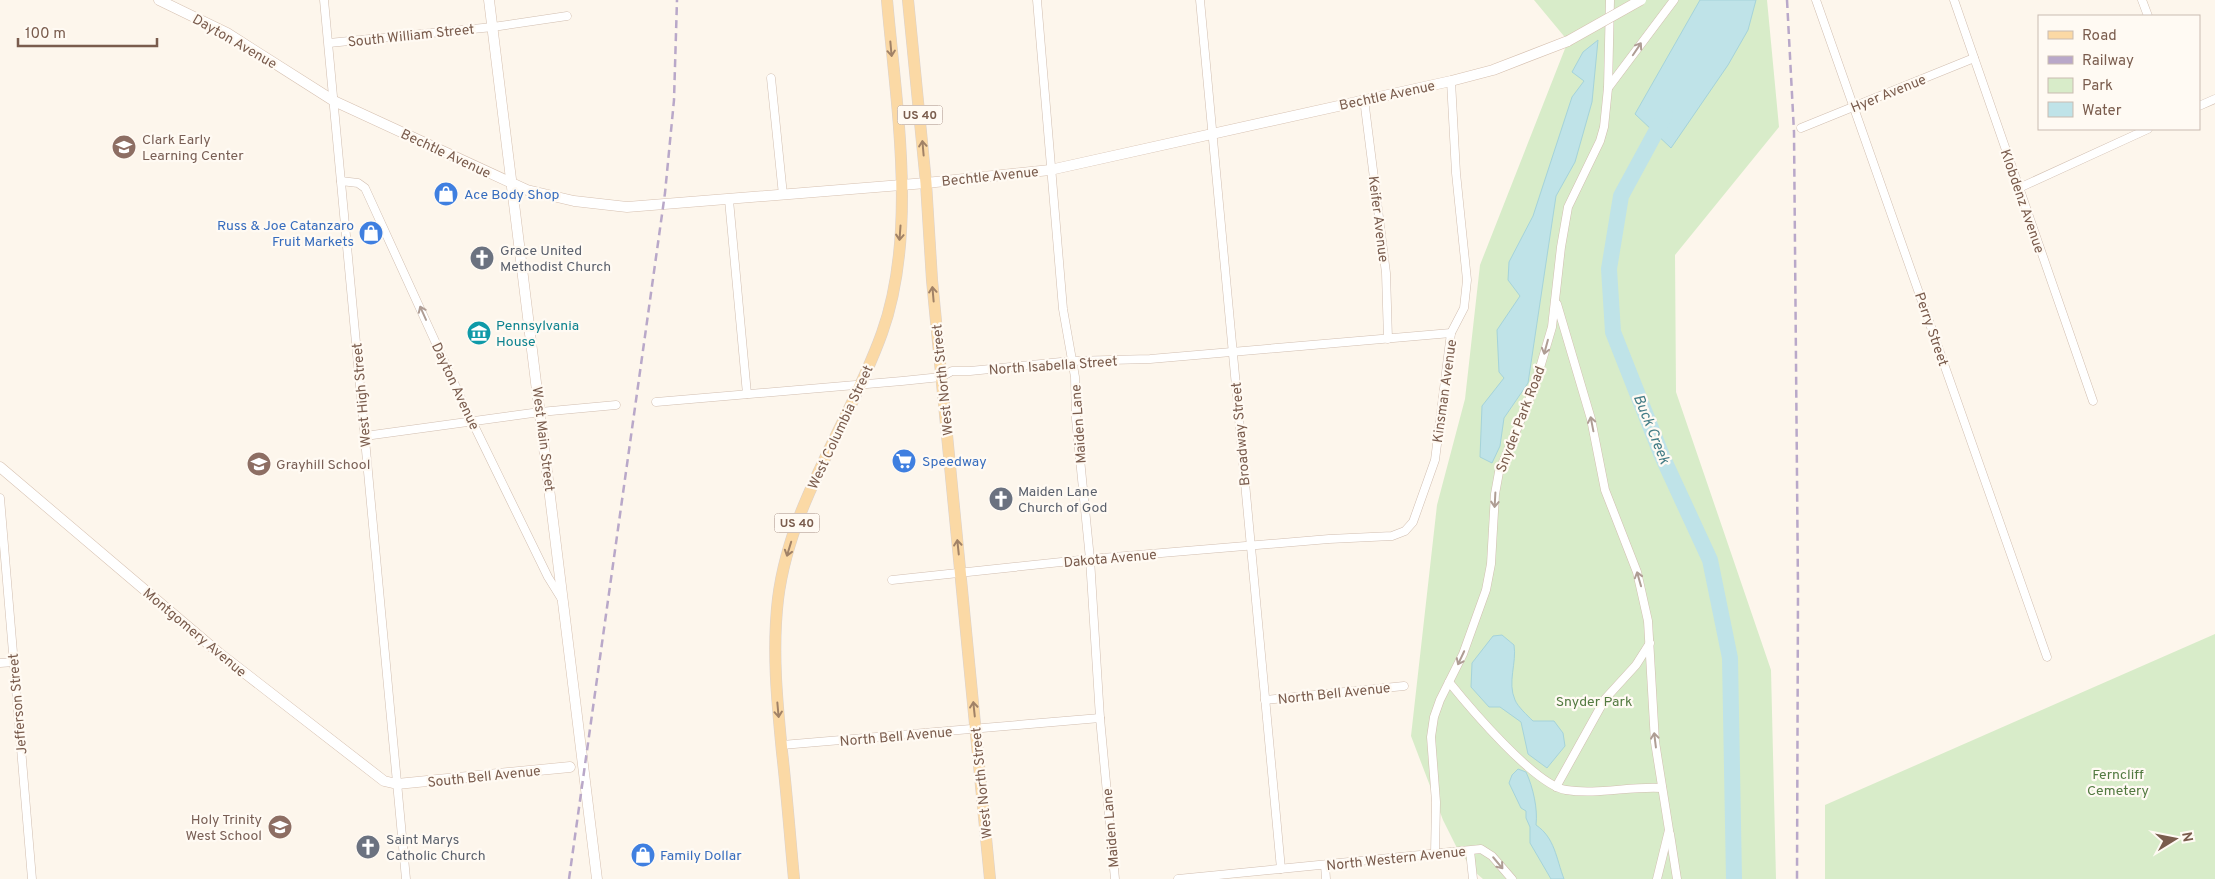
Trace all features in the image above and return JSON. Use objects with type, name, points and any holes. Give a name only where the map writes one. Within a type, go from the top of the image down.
[{"type":"main road","name":"US 40","points":[[887,0],[901,184]]},
{"type":"main road","name":"West North Street","points":[[908,0],[926,183],[941,377],[990,879]]},
{"type":"main road","name":"West Columbia Street","points":[[794,879],[775,649],[778,598],[787,557],[800,514],[860,385],[882,333],[891,305],[901,233],[901,184]]},
{"type":"street","name":"Dayton Avenue","points":[[159,0],[227,33],[334,101]]},
{"type":"street","name":"West High Street","points":[[324,0],[406,879]]},
{"type":"street","name":"West Main Street","points":[[489,0],[565,603],[597,879]]},
{"type":"street","name":"Maiden Lane","points":[[1037,0],[1063,309],[1075,377],[1076,419],[1090,559],[1100,718],[1115,879]]},
{"type":"street","name":"Broadway Street","points":[[1200,0],[1281,869]]},
{"type":"street","name":"Snyder Park Road","points":[[1435,854],[1436,802],[1431,736],[1434,716],[1463,654],[1486,590],[1492,564],[1495,494],[1499,472],[1534,388],[1552,327],[1561,247],[1568,207],[1600,141],[1608,88],[1610,0]]},
{"type":"street","name":"Bechtle Avenue","points":[[334,101],[533,192],[574,201],[627,207],[729,200],[1050,170],[1452,81],[1493,70],[1568,41],[1641,0]]},
{"type":"street","points":[[1608,88],[1674,0]]},
{"type":"street","name":"Perry Street","points":[[1816,0],[2047,657]]},
{"type":"street","name":"Klobdenz Avenue","points":[[1954,0],[2093,401]]},
{"type":"street","points":[[2142,0],[2148,15]]},
{"type":"street","name":"South William Street","points":[[329,43],[493,27],[567,16]]},
{"type":"street","name":"Hyer Avenue","points":[[1802,128],[1974,58]]},
{"type":"street","points":[[771,78],[783,195]]},
{"type":"street","name":"Kinsman Avenue","points":[[1329,538],[1392,536],[1405,531],[1413,522],[1435,460],[1451,333],[1464,308],[1467,288],[1456,174],[1452,81]]},
{"type":"street","name":"Keifer Avenue","points":[[1364,99],[1386,273],[1388,339]]},
{"type":"street","points":[[2200,106],[2215,99]]},
{"type":"street","points":[[2019,188],[2146,130]]},
{"type":"street","name":"Dayton Avenue","points":[[341,181],[358,183],[365,188],[472,421],[548,577],[565,603]]},
{"type":"street","points":[[729,200],[747,394]]},
{"type":"street","name":"Snyder Park Road","points":[[1556,300],[1592,419],[1605,490],[1642,588],[1650,643],[1652,708],[1662,788],[1677,879]]},
{"type":"street","name":"North Isabella Street","points":[[656,402],[941,377],[952,371],[970,371],[1071,361],[1150,359],[1451,333]]},
{"type":"street","points":[[365,436],[540,412],[616,404]]},
{"type":"street","name":"Montgomery Avenue","points":[[0,467],[220,653],[384,781],[397,784]]},
{"type":"street","name":"Jefferson Street","points":[[0,498],[32,879]]},
{"type":"street","name":"Dakota Avenue","points":[[892,580],[1090,559],[1329,538]]},
{"type":"street","points":[[1556,787],[1604,699],[1636,665],[1650,643]]},
{"type":"street","points":[[0,663],[14,662]]},
{"type":"street","points":[[1449,682],[1488,727],[1545,780],[1556,787],[1576,791],[1662,788]]},
{"type":"street","name":"North Bell Avenue","points":[[1265,700],[1404,686]]},
{"type":"street","name":"North Bell Avenue","points":[[782,745],[1100,718]]},
{"type":"street","name":"South Bell Avenue","points":[[397,784],[570,767]]},
{"type":"street","name":"Snyder Park Road","points":[[1658,879],[1669,830]]},
{"type":"street","points":[[1470,851],[1473,879]]},
{"type":"street","name":"North Western Avenue","points":[[1180,879],[1470,851],[1486,851],[1512,879]]},
{"type":"street","points":[[1325,865],[1326,879]]},
{"type":"green space","name":"Snyder Park","points":[[1534,0],[1767,0],[1779,127],[1675,255],[1676,392],[1771,670],[1776,879],[1483,879],[1476,873],[1457,848],[1443,820],[1411,736],[1437,505],[1465,399],[1480,265],[1568,41]]},
{"type":"green space","name":"Ferncliff Cemetery","points":[[2215,634],[2215,879],[1825,879],[1825,805]]},
{"type":"water","points":[[1700,0],[1756,0],[1748,30],[1728,65],[1671,148],[1635,114]]},
{"type":"water","points":[[1598,40],[1592,102],[1575,162],[1556,196],[1528,383],[1504,418],[1500,446],[1492,463],[1480,457],[1482,406],[1504,378],[1499,372],[1497,330],[1520,296],[1508,280],[1509,262],[1533,216],[1572,97],[1584,81],[1572,72],[1583,52]]},
{"type":"water","points":[[1502,635],[1514,645],[1512,686],[1516,703],[1533,721],[1554,721],[1563,733],[1565,746],[1547,768],[1528,754],[1521,722],[1500,707],[1489,707],[1471,687],[1472,663],[1493,636]]},
{"type":"water","points":[[1518,769],[1526,772],[1529,778],[1536,805],[1536,825],[1551,842],[1564,879],[1551,879],[1530,843],[1530,827],[1526,818],[1526,811],[1521,808],[1509,783],[1512,775]]},
{"type":"waterway","name":"Buck Creek","points":[[1665,115],[1621,196],[1609,269],[1613,332],[1662,456],[1710,560],[1730,658],[1734,879]]},
{"type":"railway","points":[[569,879],[665,193],[674,100],[677,0]]},
{"type":"railway","points":[[1787,0],[1794,132],[1798,591],[1797,879]]},
{"type":"place","name":"Clark Early Learning Center","points":[[124,147]]},
{"type":"place","name":"Ace Body Shop","points":[[446,194]]},
{"type":"place","name":"Russ & Joe Catanzaro Fruit Markets","points":[[371,233]]},
{"type":"place","name":"Grace United Methodist Church","points":[[482,258]]},
{"type":"place","name":"Pennsylvania House","points":[[479,333]]},
{"type":"place","name":"Speedway","points":[[904,461]]},
{"type":"place","name":"Grayhill School","points":[[259,464]]},
{"type":"place","name":"Maiden Lane Church of God","points":[[1001,499]]},
{"type":"place","name":"Holy Trinity West School","points":[[280,827]]},
{"type":"place","name":"Saint Marys Catholic Church","points":[[368,847]]},
{"type":"place","name":"Family Dollar","points":[[643,855]]}]
